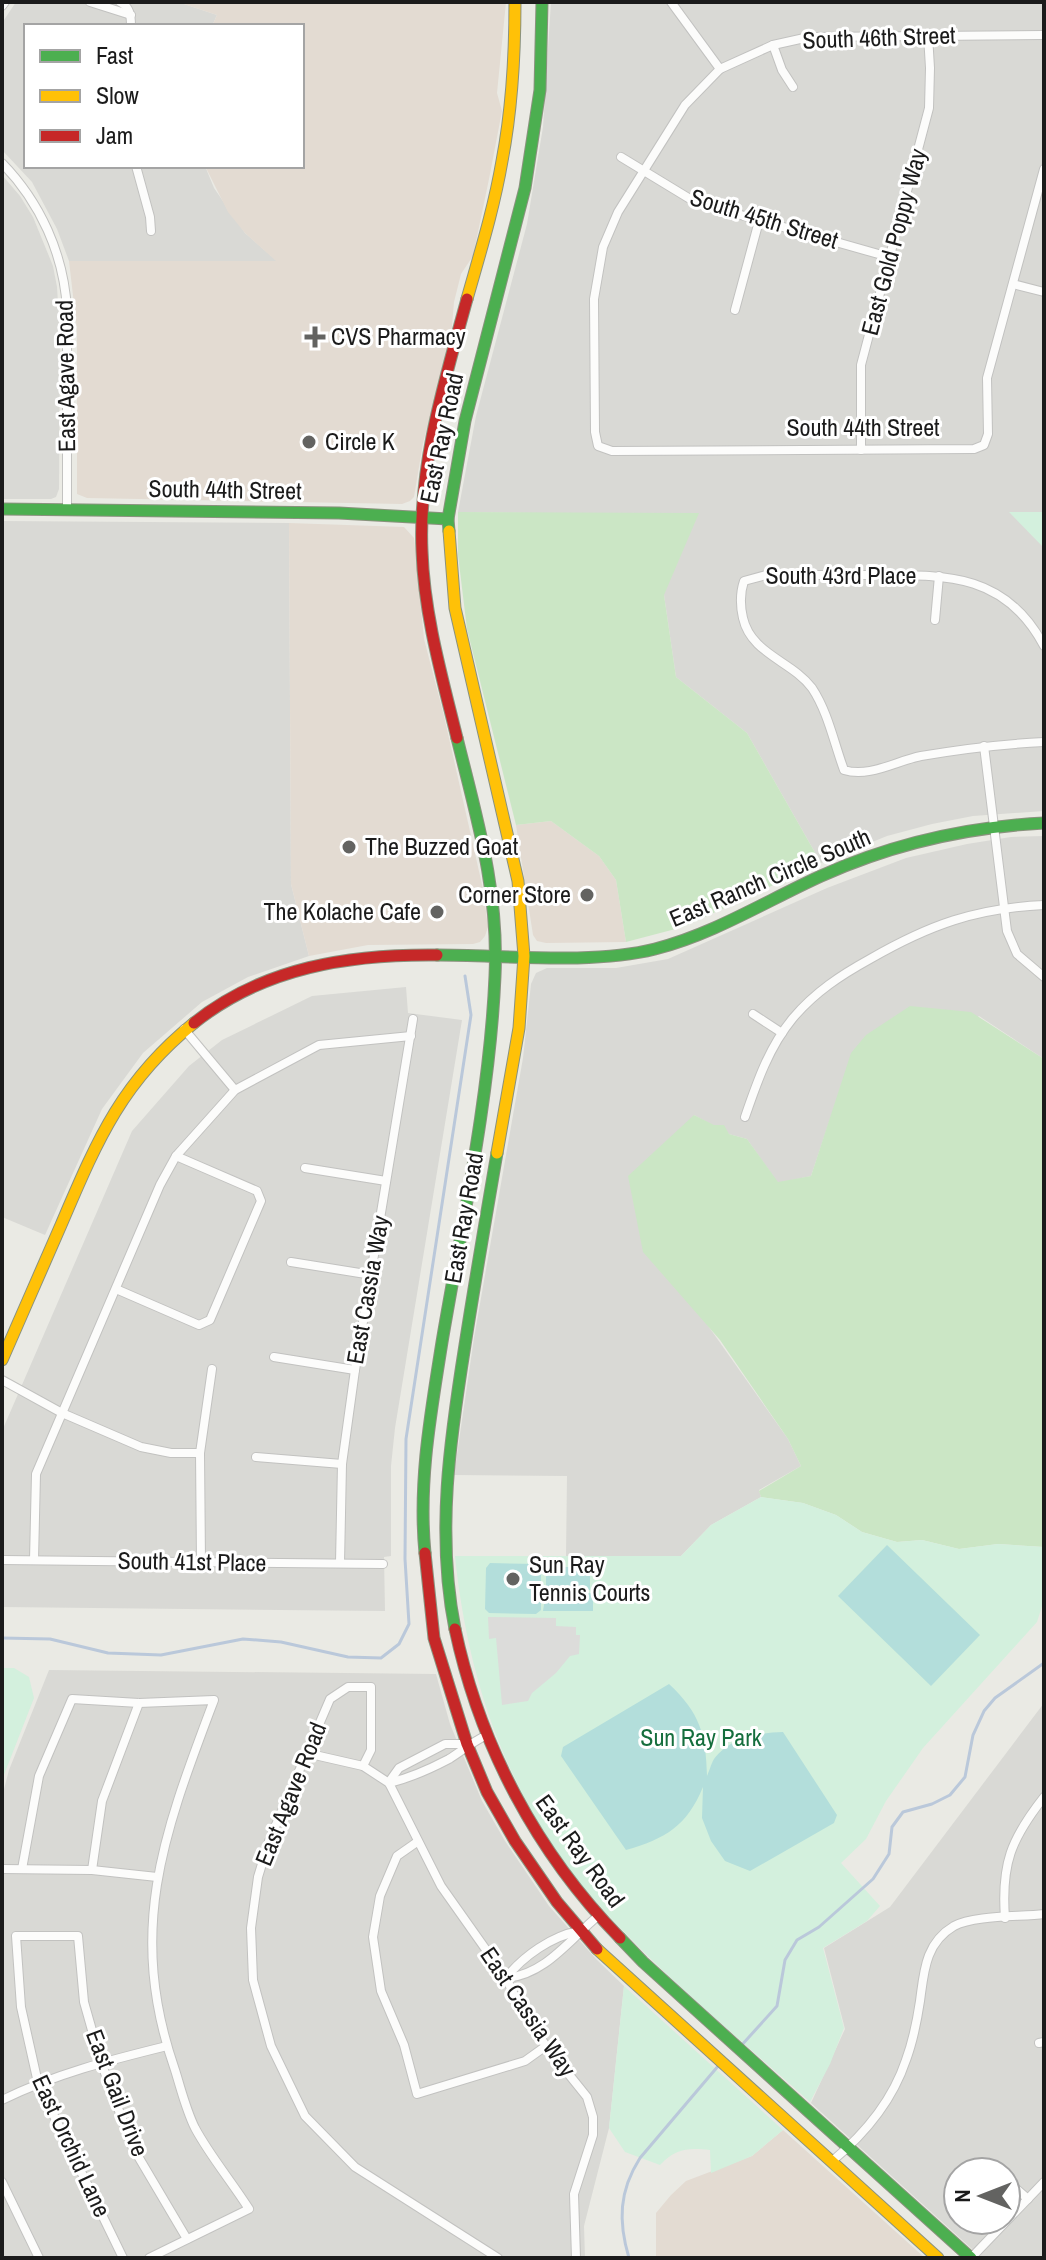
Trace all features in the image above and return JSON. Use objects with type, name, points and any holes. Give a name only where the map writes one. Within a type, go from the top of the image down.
[{"type":"main road","name":"East Ray Road","points":[[515,2],[512,84],[499,179],[436,420],[427,464],[422,517],[422,560],[428,611],[490,871],[496,914],[497,956],[493,1029],[430,1420],[422,1521],[434,1638],[467,1744],[487,1792],[515,1841],[579,1931],[711,2055],[938,2258]]},
{"type":"main road","name":"East Ray Road","points":[[542,2],[540,90],[525,188],[465,421],[448,519],[455,608],[515,864],[524,956],[519,1028],[447,1455],[447,1566],[457,1635],[487,1735],[513,1793],[566,1877],[598,1916],[643,1962],[971,2258]]},
{"type":"main road","name":"South 44th Street","points":[[2,509],[331,513],[448,519]]},
{"type":"main road","name":"East Ranch Circle South","points":[[2,1360],[108,1119],[144,1069],[184,1029],[245,990],[308,967],[363,957],[605,956],[658,949],[689,939],[843,867],[893,848],[993,826],[1044,823]]},
{"type":"main road","points":[[464,1214],[486,1217]]},
{"type":"street","points":[[90,2],[131,15]]},
{"type":"street","points":[[120,2],[126,5],[131,24]]},
{"type":"street","points":[[643,171],[685,105],[720,69],[671,2]]},
{"type":"street","name":"East Gold Poppy Way","points":[[861,450],[861,365],[929,108],[928,35]]},
{"type":"street","name":"South 46th Street","points":[[720,69],[773,45],[809,37],[1044,35]]},
{"type":"street","points":[[773,45],[782,70],[793,87]]},
{"type":"street","name":"South 45th Street","points":[[621,157],[695,202],[889,257]]},
{"type":"street","name":"East Agave Road","points":[[2,163],[41,215],[57,254],[65,285],[68,347],[67,510]]},
{"type":"street","points":[[137,168],[151,231]]},
{"type":"street","points":[[1044,169],[1013,284],[1044,292]]},
{"type":"street","name":"South 44th Street","points":[[643,171],[609,231],[598,263],[594,299],[595,432],[598,446],[612,451],[974,449],[984,445],[988,434],[987,378],[1013,284]]},
{"type":"street","points":[[735,310],[759,221]]},
{"type":"street","name":"South 43rd Place","points":[[984,746],[918,757],[856,774],[844,770],[823,709],[809,685],[758,646],[745,628],[740,597],[744,581],[766,575],[939,576],[962,579],[1006,601],[1025,619],[1044,646]]},
{"type":"street","name":"South 43rd Place","points":[[935,620],[939,576]]},
{"type":"street","points":[[1044,742],[984,746],[1007,931],[1017,954],[1044,977]]},
{"type":"street","points":[[745,1117],[761,1073],[782,1033],[819,991],[891,947],[942,922],[1004,908],[1044,905]]},
{"type":"street","points":[[753,1014],[782,1033]]},
{"type":"street","name":"East Cassia Way","points":[[340,1563],[342,1464],[413,1019]]},
{"type":"street","points":[[184,1029],[235,1090]]},
{"type":"street","points":[[34,1560],[36,1474],[160,1185],[176,1156],[235,1090],[319,1045],[411,1036]]},
{"type":"street","points":[[116,1289],[199,1325],[210,1320],[261,1201],[257,1191],[176,1156]]},
{"type":"street","points":[[305,1168],[386,1181]]},
{"type":"street","points":[[291,1262],[372,1275]]},
{"type":"street","points":[[274,1357],[355,1370]]},
{"type":"street","points":[[201,1562],[200,1453],[212,1369]]},
{"type":"street","points":[[2,1380],[62,1413],[141,1447],[171,1453],[200,1453]]},
{"type":"street","points":[[256,1457],[342,1464]]},
{"type":"street","name":"South 41st Place","points":[[2,1560],[383,1564]]},
{"type":"street","name":"East Agave Road","points":[[363,1766],[371,1750],[371,1687],[348,1687],[330,1699],[269,1841],[258,1877],[251,1928],[253,1980],[271,2046],[305,2116],[355,2167],[498,2258]]},
{"type":"street","points":[[22,1869],[39,1776],[72,1699],[139,1703],[214,1700],[174,1805],[157,1877],[151,1959],[155,2001],[195,2127],[249,2209],[149,2258]]},
{"type":"street","points":[[92,1870],[102,1801],[139,1703]]},
{"type":"street","points":[[306,1753],[363,1766],[389,1783],[406,1779],[451,1758],[467,1744],[487,1735]]},
{"type":"street","points":[[389,1783],[399,1768],[445,1744],[467,1744]]},
{"type":"street","name":"East Cassia Way","points":[[389,1783],[441,1886],[506,1978],[520,2007],[546,2046],[587,2097],[593,2117],[589,2150],[574,2194],[576,2258]]},
{"type":"street","points":[[1005,1918],[1003,1893],[1008,1857],[1025,1821],[1044,1797]]},
{"type":"street","points":[[417,1842],[397,1856],[380,1896],[373,1937],[381,1991],[404,2045],[417,2094],[525,2061],[546,2046]]},
{"type":"street","points":[[2,1869],[92,1870],[157,1877]]},
{"type":"street","points":[[831,2162],[877,2116],[905,2062],[914,2033],[926,1959],[937,1941],[957,1924],[1044,1914]]},
{"type":"street","points":[[506,1978],[524,1977],[569,1945],[579,1931],[598,1916]]},
{"type":"street","name":"East Gail Drive","points":[[16,1936],[78,1936],[84,2002],[101,2062],[132,2146],[187,2239]]},
{"type":"street","name":"East Orchid Lane","points":[[16,1936],[21,2007],[38,2083],[123,2258]]},
{"type":"street","points":[[2,2100],[38,2083],[101,2062],[167,2046]]},
{"type":"street","points":[[2,2182],[39,2258]]},
{"type":"street","points":[[971,2258],[1044,2182]]},
{"type":"street","points":[[1022,2194],[1028,2199]]},
{"type":"shaded area","points":[[16,2],[178,2],[217,15],[213,24],[24,24],[24,168],[206,168],[214,188],[245,233],[277,261],[69,261],[57,229],[32,182],[2,150],[2,23]]},
{"type":"shaded area","points":[[178,2],[506,2],[497,93],[502,111],[489,179],[473,256],[461,274],[454,302],[451,338],[423,443],[414,497],[410,501],[402,504],[87,498],[77,494],[77,330],[69,261],[276,261],[245,233],[228,212],[206,168],[304,168],[304,24],[213,24],[217,15]]},
{"type":"shaded area","points":[[551,2],[1044,2],[1044,811],[973,816],[932,824],[887,836],[821,863],[747,733],[676,677],[664,595],[533,513],[458,512],[476,416],[527,224],[543,127]]},
{"type":"shaded area","points":[[2,175],[33,217],[53,266],[57,287],[60,334],[59,489],[56,497],[51,499],[2,499]]},
{"type":"shaded area","points":[[2,521],[289,523],[291,884],[309,956],[248,977],[202,1002],[143,1053],[102,1109],[45,1235],[2,1217]]},
{"type":"shaded area","points":[[289,523],[404,527],[414,538],[424,639],[483,889],[488,927],[480,942],[368,945],[309,956],[291,884]]},
{"type":"shaded area","points":[[551,821],[599,856],[616,880],[626,942],[546,943],[537,941],[533,935],[516,825]]},
{"type":"shaded area","points":[[1044,836],[1044,1059],[979,1016],[830,1119],[811,1176],[778,1183],[747,1139],[729,1134],[694,1115],[704,1320],[788,1439],[801,1466],[759,1490],[761,1497],[711,1525],[681,1556],[566,1556],[567,1476],[454,1475],[474,1338],[523,1058],[531,984],[536,973],[547,968],[616,968],[668,959],[827,888],[906,858],[967,844],[1011,837]]},
{"type":"shaded area","points":[[406,987],[408,1013],[462,1020],[395,1428],[391,1466],[391,1556],[384,1557],[385,1611],[2,1607],[2,1431],[132,1131],[189,1066],[222,1040],[312,996]]},
{"type":"shaded area","points":[[488,1617],[556,1618],[556,1626],[576,1627],[576,1635],[580,1635],[579,1654],[570,1656],[556,1673],[532,1693],[528,1701],[502,1705],[496,1638],[489,1639]]},
{"type":"shaded area","points":[[49,1670],[436,1674],[450,1724],[482,1801],[505,1841],[549,1906],[624,1986],[609,2128],[584,2226],[585,2258],[2,2258],[2,1797],[9,1770]]},
{"type":"shaded area","points":[[1044,1703],[1044,2258],[982,2258],[958,2236],[1022,2236],[1022,2156],[942,2156],[942,2222],[811,2103],[845,2029],[824,1948],[890,1907]]},
{"type":"shaded area","points":[[783,2130],[925,2258],[656,2258],[656,2213],[671,2195],[686,2181],[752,2156]]},
{"type":"green space","points":[[458,512],[699,513],[664,595],[676,677],[747,733],[821,863],[683,927],[626,942],[616,880],[599,856],[551,821],[516,825],[467,629],[458,555]]},
{"type":"green space","points":[[1009,512],[1044,512],[1044,548]]},
{"type":"green space","points":[[910,1006],[971,1012],[1044,1059],[1044,1547],[998,1544],[959,1549],[922,1540],[897,1542],[862,1532],[836,1515],[803,1503],[761,1497],[759,1491],[801,1466],[788,1439],[720,1340],[643,1252],[628,1176],[694,1115],[714,1125],[724,1125],[729,1134],[747,1139],[778,1182],[811,1176],[851,1053],[866,1035]]},
{"type":"green space","name":"Sun Ray Park","points":[[761,1497],[803,1503],[836,1515],[862,1532],[897,1542],[922,1540],[959,1549],[998,1544],[1044,1547],[1044,1600],[1037,1622],[923,1748],[886,1801],[866,1839],[841,1863],[880,1906],[867,1921],[823,1948],[844,2028],[810,2102],[699,2004],[618,1926],[564,1861],[538,1822],[516,1781],[482,1694],[461,1603],[455,1556],[681,1556],[711,1525]]},
{"type":"green space","points":[[887,1545],[980,1635],[931,1686],[838,1596]]},
{"type":"green space","name":"Sun Ray Tennis Courts","points":[[490,1563],[537,1564],[541,1568],[541,1610],[536,1614],[489,1613],[485,1609],[486,1568]]},
{"type":"green space","points":[[546,1567],[590,1567],[590,1590],[546,1589]]},
{"type":"green space","points":[[546,1592],[593,1593],[593,1611],[543,1611]]},
{"type":"green space","points":[[2,1668],[14,1668],[29,1677],[34,1698],[2,1780]]},
{"type":"green space","points":[[669,1684],[688,1705],[699,1725],[707,1776],[714,1759],[736,1741],[754,1735],[783,1732],[837,1815],[834,1823],[750,1871],[725,1861],[711,1841],[702,1818],[703,1787],[690,1812],[673,1829],[626,1850],[561,1756],[563,1747]]},
{"type":"green space","points":[[624,1986],[783,2130],[752,2156],[711,2173],[710,2150],[683,2150],[660,2165],[625,2152],[609,2128]]},
{"type":"waterway","points":[[2,1638],[50,1639],[108,1653],[161,1655],[243,1639],[281,1642],[348,1657],[381,1658],[399,1644],[409,1624],[405,1559],[406,1439],[471,1015],[465,976]]},
{"type":"waterway","points":[[740,2047],[777,2006],[785,1960],[797,1940],[819,1927],[873,1879],[889,1854],[892,1827],[903,1812],[950,1795],[965,1777],[973,1735],[984,1711],[995,1698],[1044,1663]]},
{"type":"waterway","points":[[629,2258],[622,2206],[633,2170],[719,2065]]},
{"type":"traffic: fast","points":[[449,531],[448,519],[465,421],[525,188],[540,90],[542,2]]},
{"type":"traffic: fast","points":[[2,509],[339,513],[448,519]]},
{"type":"traffic: fast","points":[[425,1553],[424,1473],[430,1421],[481,1113],[495,976],[494,914],[490,885],[457,738]]},
{"type":"traffic: fast","points":[[437,955],[575,958],[655,949],[719,926],[821,876],[902,846],[987,828],[1044,823]]},
{"type":"traffic: fast","points":[[455,1629],[446,1558],[450,1451],[497,1153]]},
{"type":"traffic: fast","points":[[620,1938],[971,2258]]},
{"type":"traffic: slow","points":[[467,299],[499,179],[512,82],[515,2]]},
{"type":"traffic: slow","points":[[449,531],[455,608],[518,881],[524,956],[519,1028],[497,1153]]},
{"type":"traffic: slow","points":[[2,1360],[87,1166],[114,1115],[147,1068],[194,1023]]},
{"type":"traffic: slow","points":[[597,1949],[938,2258]]},
{"type":"traffic: jam","points":[[457,738],[426,598],[422,519],[435,424],[467,299]]},
{"type":"traffic: jam","points":[[194,1023],[249,989],[309,968],[372,957],[437,955]]},
{"type":"traffic: jam","points":[[425,1553],[434,1638],[467,1744],[487,1792],[515,1841],[557,1902],[597,1949]]},
{"type":"traffic: jam","points":[[455,1629],[480,1715],[516,1796],[563,1870],[620,1938]]},
{"type":"place","name":"CVS Pharmacy","points":[[315,337]]},
{"type":"place","name":"Circle K","points":[[309,442]]},
{"type":"place","name":"The Buzzed Goat","points":[[349,847]]},
{"type":"place","name":"Corner Store","points":[[587,895]]},
{"type":"place","name":"The Kolache Cafe","points":[[437,912]]},
{"type":"place","name":"Sun Ray Tennis Courts","points":[[513,1579]]}]
